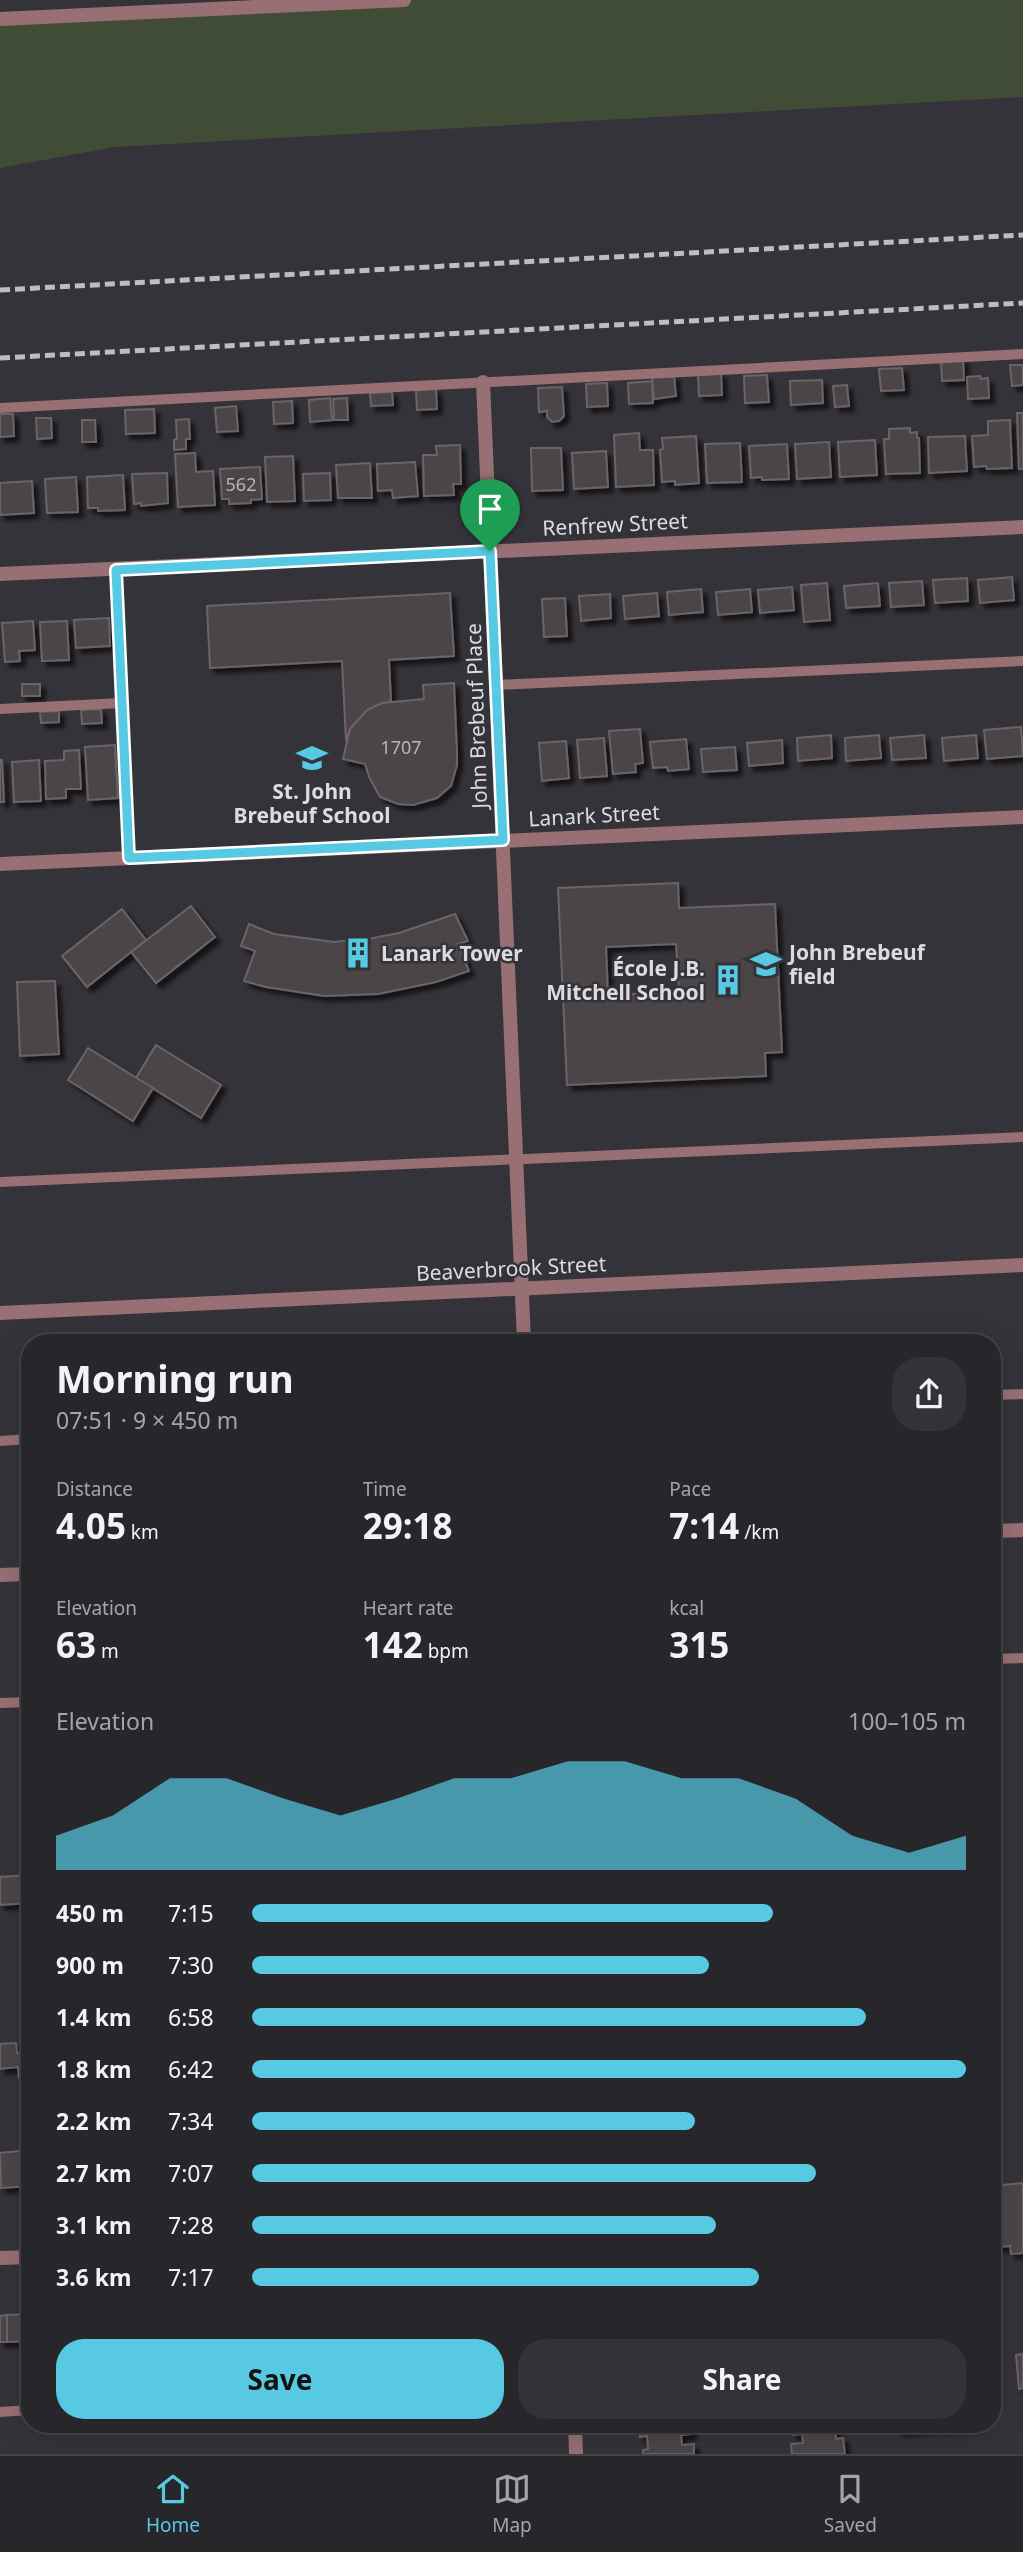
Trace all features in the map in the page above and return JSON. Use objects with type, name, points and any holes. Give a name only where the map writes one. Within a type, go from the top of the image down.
[{"type":"street","points":[[0,19],[404,0]]},
{"type":"street","name":"John Brebeuf Place","points":[[483,382],[524,1334]]},
{"type":"street","name":"Renfrew Street","points":[[0,574],[1023,527]]},
{"type":"street","name":"Lanark Street","points":[[0,864],[1023,817]]},
{"type":"street","name":"Beaverbrook Street","points":[[0,1313],[1023,1265]]},
{"type":"street","points":[[1001,1531],[1023,1530]]},
{"type":"street","points":[[0,1575],[21,1574]]},
{"type":"street","points":[[0,2258],[21,2257]]},
{"type":"street","points":[[575,2433],[576,2454]]},
{"type":"lane","points":[[0,408],[1023,354]]},
{"type":"lane","points":[[116,570],[129,858]]},
{"type":"lane","points":[[496,685],[1023,661]]},
{"type":"lane","points":[[0,709],[122,703]]},
{"type":"lane","points":[[0,1182],[1023,1137]]},
{"type":"lane","points":[[1001,1395],[1023,1394]]},
{"type":"lane","points":[[0,1441],[21,1440]]},
{"type":"lane","points":[[1001,1659],[1023,1658]]},
{"type":"lane","points":[[0,1703],[21,1702]]},
{"type":"lane","points":[[0,2412],[21,2411]]},
{"type":"green space","points":[[405,0],[1023,0],[1023,97],[115,147],[0,168],[0,19]]},
{"type":"building","points":[[963,359],[964,380],[942,381],[941,360]]},
{"type":"building","points":[[1010,365],[1023,365],[1023,385],[1012,386]]},
{"type":"building","points":[[902,368],[904,390],[881,391],[879,369]]},
{"type":"building","points":[[721,373],[722,395],[699,396],[698,374]]},
{"type":"building","points":[[674,375],[676,396],[654,399],[652,377]]},
{"type":"building","points":[[767,375],[769,402],[745,403],[744,376]]},
{"type":"building","points":[[980,376],[981,379],[988,378],[989,398],[968,399],[967,377]]},
{"type":"building","points":[[822,380],[823,403],[791,405],[790,381]]},
{"type":"building","points":[[652,381],[653,403],[629,404],[628,383]]},
{"type":"building","points":[[607,383],[608,406],[587,407],[586,384]]},
{"type":"building","points":[[847,385],[849,406],[835,407],[833,386]]},
{"type":"building","points":[[562,387],[564,416],[559,421],[552,422],[547,417],[547,411],[539,412],[538,388]]},
{"type":"building","points":[[436,389],[437,409],[417,410],[416,390]]},
{"type":"building","points":[[392,392],[393,405],[371,406],[370,393]]},
{"type":"building","points":[[330,398],[332,420],[310,422],[309,400]]},
{"type":"building","points":[[347,398],[348,420],[334,420],[333,399]]},
{"type":"building","points":[[292,401],[293,423],[274,424],[273,402]]},
{"type":"building","points":[[236,406],[238,431],[217,432],[215,408]]},
{"type":"building","points":[[154,409],[155,433],[126,434],[125,410]]},
{"type":"building","points":[[1017,413],[1023,413],[1023,469],[1019,469]]},
{"type":"building","points":[[0,414],[13,414],[14,436],[0,437]]},
{"type":"building","points":[[36,418],[51,418],[52,438],[37,439]]},
{"type":"building","points":[[189,419],[190,439],[186,439],[186,449],[174,450],[174,440],[177,439],[176,420]]},
{"type":"building","points":[[82,420],[95,420],[96,442],[82,442]]},
{"type":"building","points":[[1010,420],[1012,468],[974,467],[972,436],[988,435],[988,421]]},
{"type":"building","points":[[910,428],[910,433],[917,432],[919,438],[920,473],[886,474],[884,439],[889,439],[889,429]]},
{"type":"building","points":[[639,433],[640,450],[653,450],[654,485],[616,487],[614,435]]},
{"type":"building","points":[[696,436],[699,483],[675,485],[675,481],[662,482],[662,438]]},
{"type":"building","points":[[965,436],[967,471],[929,473],[928,437]]},
{"type":"building","points":[[875,440],[877,475],[840,477],[838,442]]},
{"type":"building","points":[[829,442],[831,477],[797,479],[795,444]]},
{"type":"building","points":[[740,443],[742,482],[707,483],[705,444]]},
{"type":"building","points":[[787,444],[789,479],[751,478],[749,446]]},
{"type":"building","points":[[460,445],[461,484],[453,484],[454,495],[424,496],[423,455],[437,455],[436,446]]},
{"type":"building","points":[[531,448],[561,448],[563,490],[532,491]]},
{"type":"building","points":[[606,451],[608,487],[574,489],[572,453]]},
{"type":"building","points":[[195,453],[196,472],[213,471],[215,505],[178,507],[175,454]]},
{"type":"building","points":[[293,456],[295,501],[267,502],[265,457]]},
{"type":"building","points":[[415,462],[418,496],[393,498],[392,490],[378,491],[377,464]]},
{"type":"building","points":[[370,463],[372,498],[338,498],[336,465]]},
{"type":"building","points":[[260,467],[262,499],[251,500],[251,503],[229,504],[229,499],[222,499],[220,469]]},
{"type":"building","points":[[167,473],[168,503],[141,506],[141,503],[134,504],[132,474]]},
{"type":"building","points":[[330,473],[331,500],[304,501],[303,474]]},
{"type":"building","points":[[123,475],[125,510],[98,511],[98,508],[88,508],[87,477]]},
{"type":"building","points":[[76,477],[78,512],[47,513],[45,479]]},
{"type":"building","points":[[32,481],[34,513],[0,515],[0,483]]},
{"type":"building","points":[[1012,577],[1014,600],[980,603],[978,580]]},
{"type":"building","points":[[967,578],[968,601],[935,603],[933,580]]},
{"type":"building","points":[[922,581],[924,605],[891,607],[889,583]]},
{"type":"building","points":[[827,583],[830,620],[804,622],[801,585]]},
{"type":"building","points":[[878,583],[880,606],[846,608],[844,586]]},
{"type":"building","points":[[792,587],[794,610],[760,613],[758,590]]},
{"type":"building","points":[[701,589],[703,612],[669,615],[667,592]]},
{"type":"building","points":[[750,589],[752,612],[718,615],[716,592]]},
{"type":"building","points":[[450,593],[454,656],[389,660],[391,701],[367,710],[350,729],[346,741],[342,661],[210,668],[207,606]]},
{"type":"building","points":[[657,593],[659,616],[625,619],[623,596]]},
{"type":"building","points":[[610,594],[611,618],[581,621],[579,596]]},
{"type":"building","points":[[565,598],[567,636],[544,637],[542,599]]},
{"type":"building","points":[[109,618],[110,646],[76,648],[74,620]]},
{"type":"building","points":[[33,621],[35,650],[19,651],[20,661],[5,662],[2,623]]},
{"type":"building","points":[[67,621],[69,660],[42,661],[40,622]]},
{"type":"building","points":[[454,683],[457,765],[451,786],[437,798],[413,805],[398,804],[380,797],[365,764],[343,759],[350,729],[367,710],[382,703],[424,699],[423,685]]},
{"type":"building","points":[[22,684],[40,684],[40,696],[22,696]]},
{"type":"building","points":[[101,709],[102,723],[82,724],[81,710]]},
{"type":"building","points":[[59,711],[59,722],[41,723],[40,712]]},
{"type":"building","points":[[1021,727],[1023,756],[987,759],[984,730]]},
{"type":"building","points":[[640,729],[643,763],[635,764],[636,772],[613,774],[609,731]]},
{"type":"building","points":[[831,735],[832,758],[798,761],[797,738]]},
{"type":"building","points":[[879,735],[881,758],[846,761],[845,738]]},
{"type":"building","points":[[924,735],[926,758],[892,760],[890,738]]},
{"type":"building","points":[[976,735],[978,758],[944,761],[942,738]]},
{"type":"building","points":[[604,738],[607,776],[580,778],[577,740]]},
{"type":"building","points":[[686,739],[689,769],[668,771],[667,767],[653,768],[650,742]]},
{"type":"building","points":[[782,740],[783,763],[749,766],[747,743]]},
{"type":"building","points":[[566,741],[569,778],[542,781],[539,743]]},
{"type":"building","points":[[115,745],[118,798],[88,800],[85,747]]},
{"type":"building","points":[[735,747],[737,770],[703,772],[701,749]]},
{"type":"building","points":[[79,750],[81,789],[66,789],[66,798],[46,799],[45,761],[64,760],[64,751]]},
{"type":"building","points":[[2,760],[4,802],[0,802]]},
{"type":"building","points":[[39,760],[41,801],[14,802],[12,762]]},
{"type":"building","name":"École J.B. Mitchell School","points":[[678,883],[679,908],[775,904],[782,1052],[765,1053],[766,1076],[567,1085],[558,888]],"holes":[[[676,944],[679,992],[608,995],[606,947]]]},
{"type":"building","points":[[191,906],[215,937],[156,983],[131,952]]},
{"type":"building","points":[[122,909],[146,940],[87,987],[62,956]]},
{"type":"building","name":"Lanark Tower","points":[[455,914],[468,941],[458,944],[469,971],[436,982],[378,994],[324,996],[244,981],[255,951],[241,946],[249,924],[274,934],[334,942],[399,933]]},
{"type":"building","points":[[55,981],[59,1054],[20,1056],[17,982]]},
{"type":"building","points":[[156,1045],[221,1085],[201,1118],[136,1078]]},
{"type":"building","points":[[88,1048],[153,1088],[133,1121],[68,1080]]},
{"type":"building","points":[[21,1876],[21,1904],[0,1905],[0,1877]]},
{"type":"building","points":[[16,2043],[17,2053],[21,2053],[21,2078],[18,2067],[0,2069],[0,2044]]},
{"type":"building","points":[[21,2151],[21,2187],[1,2188],[0,2153]]},
{"type":"building","points":[[1023,2183],[1023,2253],[1011,2254],[1010,2246],[1001,2247],[1001,2185]]},
{"type":"building","points":[[21,2314],[21,2341],[7,2342],[7,2315]]},
{"type":"building","points":[[7,2315],[7,2342],[0,2342],[0,2316]]},
{"type":"building","points":[[1023,2354],[1023,2388],[1019,2389],[1016,2355]]},
{"type":"building","points":[[640,2433],[691,2433],[681,2435],[682,2445],[694,2444],[694,2454],[643,2454],[643,2450],[648,2449],[647,2436],[640,2437]]},
{"type":"building","points":[[793,2433],[836,2433],[836,2439],[843,2438],[845,2454],[792,2454],[791,2444],[803,2443],[802,2434]]},
{"type":"railway","points":[[0,290],[1023,235]]},
{"type":"railway","points":[[0,358],[1023,303]]},
{"type":"place","name":"St. John Brebeuf School","points":[[312,758]]},
{"type":"place","name":"Lanark Tower","points":[[358,953]]},
{"type":"place","name":"John Brebeuf field","points":[[766,964]]},
{"type":"place","name":"École J.B. Mitchell School","points":[[728,980]]},
{"type":"route","points":[[490,551],[503,840],[129,858],[116,570],[490,551]]}]
